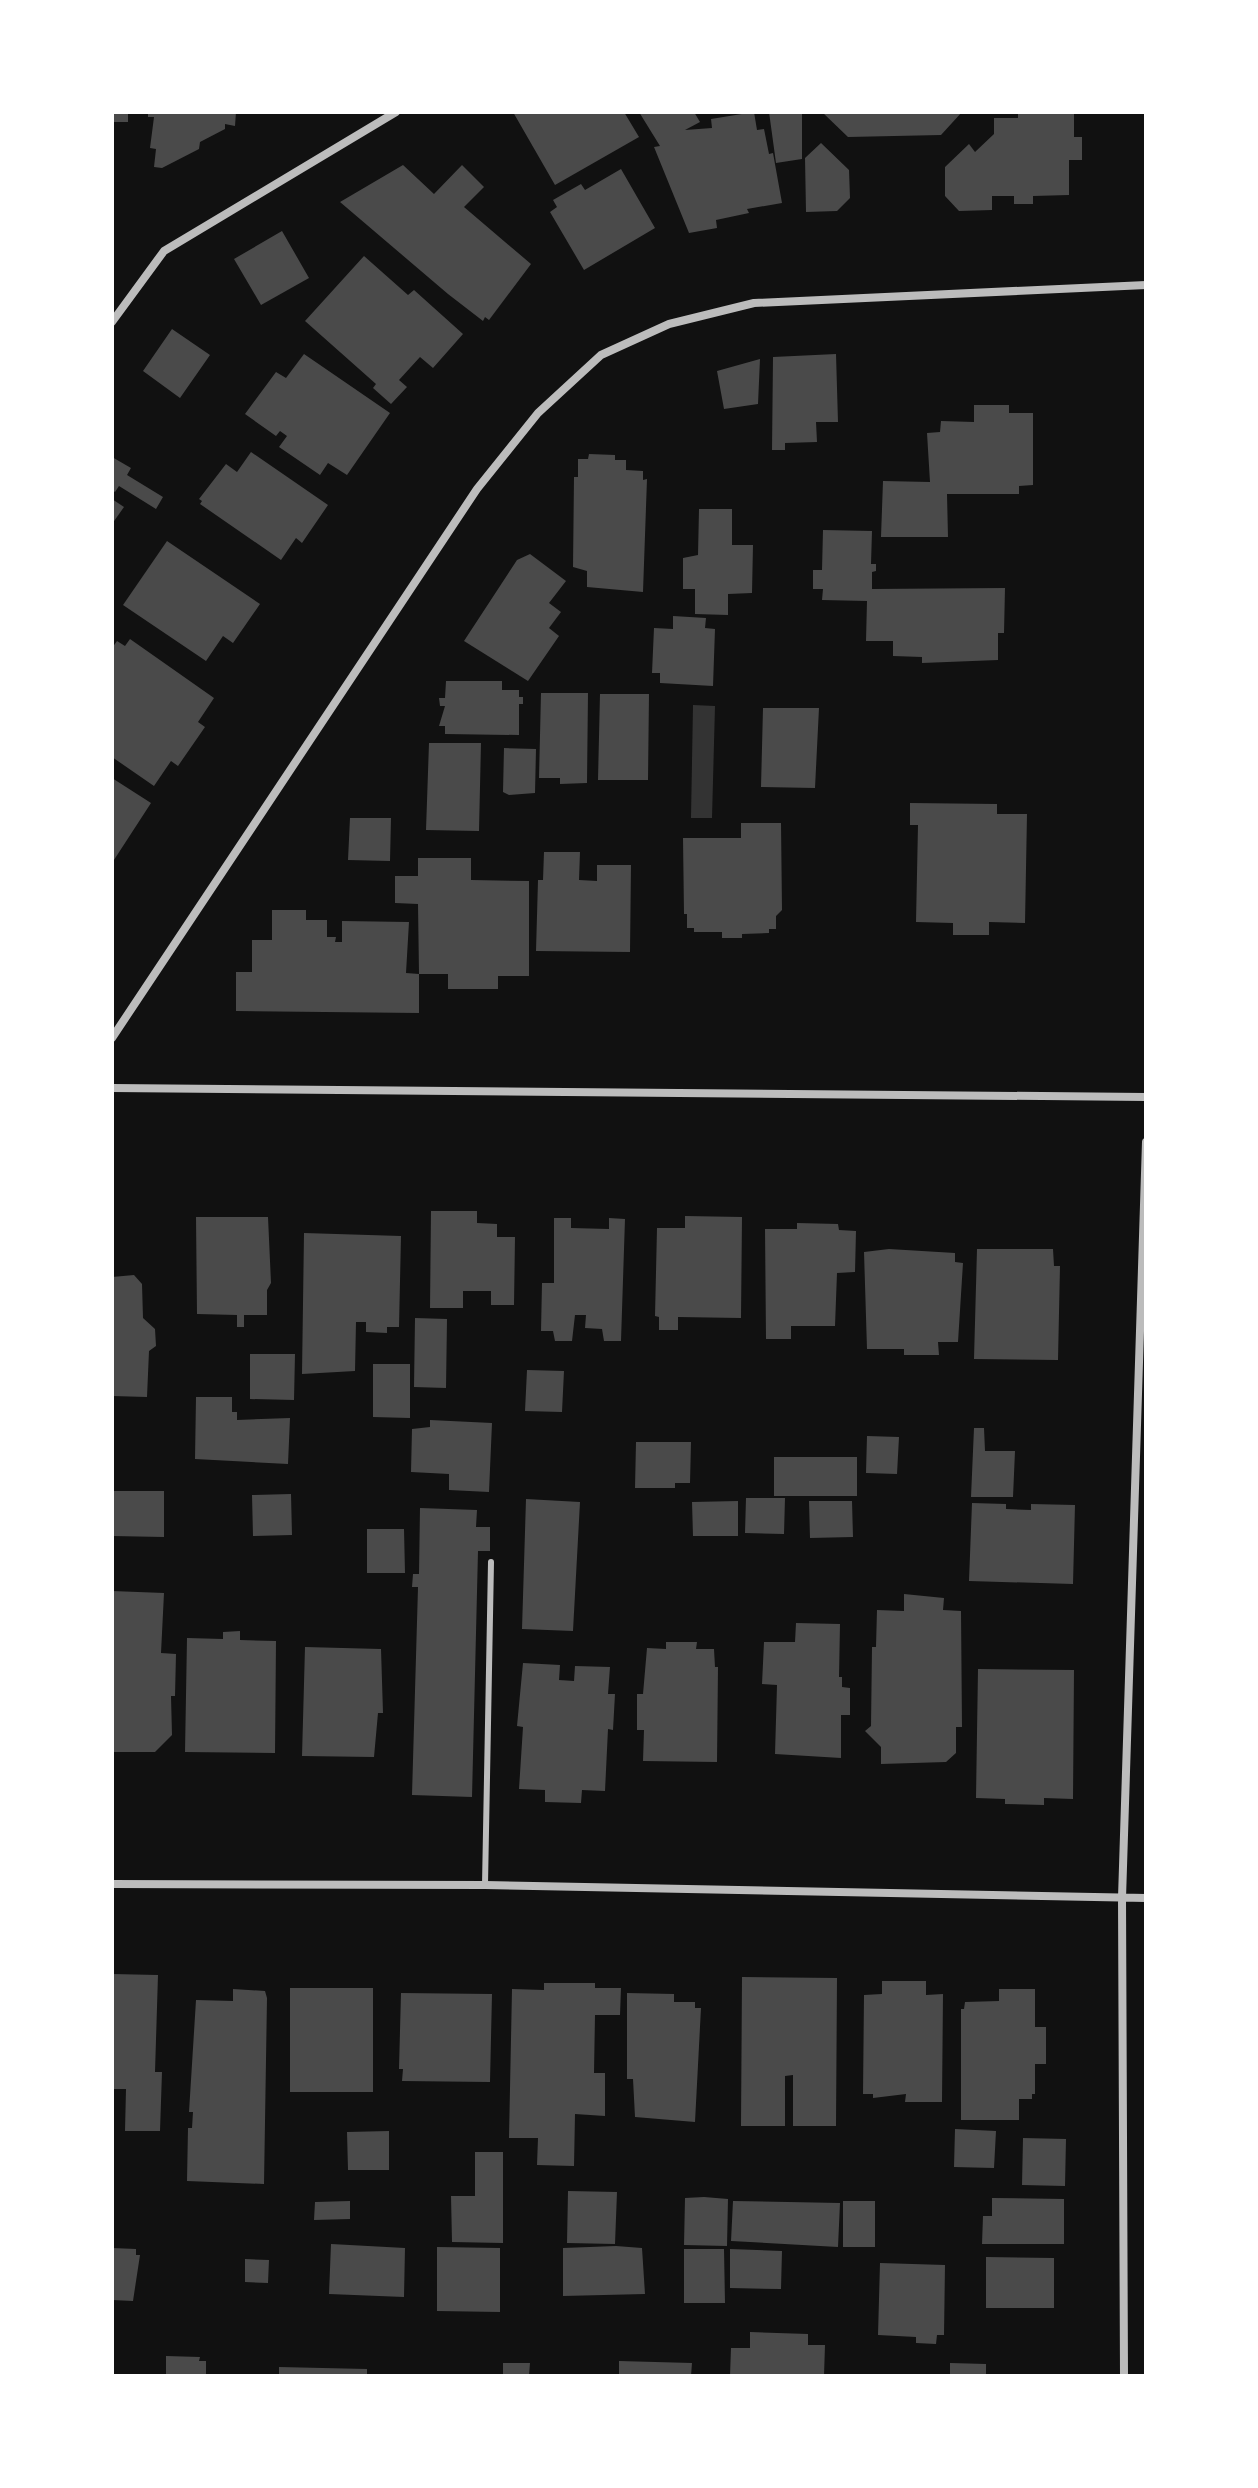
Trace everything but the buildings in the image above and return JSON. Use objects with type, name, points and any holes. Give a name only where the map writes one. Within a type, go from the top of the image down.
[{"type":"street","points":[[112,322],[164,251],[396,112]]},
{"type":"street","points":[[112,1038],[477,489],[538,413],[601,355],[669,324],[754,303],[1146,285]]},
{"type":"street","points":[[112,1088],[1146,1097]]},
{"type":"street","points":[[1124,2376],[1122,1898],[1146,1142]]},
{"type":"street","points":[[112,1884],[485,1885],[1146,1898]]},
{"type":"lane","points":[[485,1885],[491,1562]]},
{"type":"shaded area","points":[[693,705],[715,706],[712,818],[691,818]]}]
